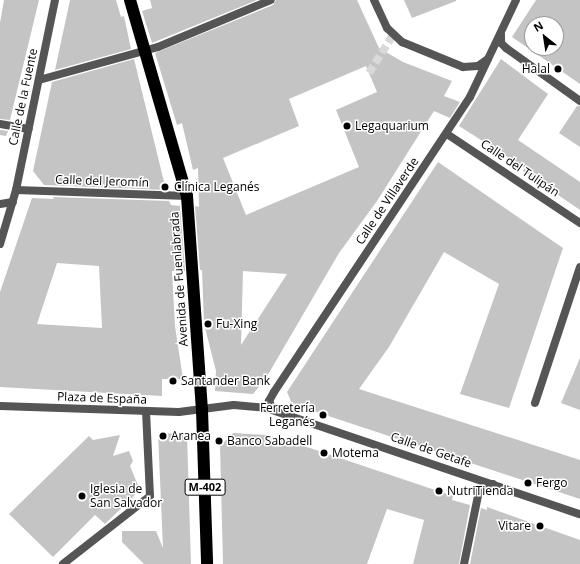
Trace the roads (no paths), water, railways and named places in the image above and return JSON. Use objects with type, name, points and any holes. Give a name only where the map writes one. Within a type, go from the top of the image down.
[{"type":"highway","name":"Avenida de Fuenlabrada","points":[[130,0],[187,196],[202,410],[207,564]]},
{"type":"street","name":"Calle de la Fuente","points":[[0,244],[16,190],[55,0]]},
{"type":"street","points":[[39,80],[145,51],[271,0]]},
{"type":"street","points":[[374,0],[390,33],[408,45],[463,67],[478,66],[489,58]]},
{"type":"street","name":"Calle de Villaverde","points":[[273,409],[270,401],[274,392],[447,134],[475,88],[516,0]]},
{"type":"street","points":[[501,34],[502,43],[506,48],[580,101]]},
{"type":"street","points":[[0,124],[29,129]]},
{"type":"street","name":"Calle del Tulipán","points":[[447,134],[580,223]]},
{"type":"street","name":"Calle del Jeromín","points":[[16,190],[187,196]]},
{"type":"street","points":[[0,204],[13,202]]},
{"type":"street","points":[[535,403],[580,266]]},
{"type":"street","name":"Calle de Getafe","points":[[202,410],[245,405],[273,409],[580,514]]},
{"type":"street","name":"Plaza de España","points":[[0,406],[146,412],[202,410]]},
{"type":"street","points":[[63,564],[150,496],[146,412]]},
{"type":"street","points":[[464,564],[480,491],[484,485],[495,484]]},
{"type":"tunnel","points":[[369,73],[393,35]]},
{"type":"place","name":"Halal","points":[[558,69]]},
{"type":"place","name":"Legaquarium","points":[[347,126]]},
{"type":"place","name":"Clínica Leganés","points":[[165,187]]},
{"type":"place","name":"Fu-Xing","points":[[208,324]]},
{"type":"place","name":"Santander Bank","points":[[173,381]]},
{"type":"place","name":"Ferretería Leganés","points":[[323,415]]},
{"type":"place","name":"Aranea","points":[[163,436]]},
{"type":"place","name":"Banco Sabadell","points":[[219,441]]},
{"type":"place","name":"Motema","points":[[324,453]]},
{"type":"place","name":"Fergo","points":[[528,483]]},
{"type":"place","name":"NutriTienda","points":[[439,491]]},
{"type":"place","name":"Iglesia de San Salvador","points":[[82,496]]},
{"type":"place","name":"Vitare","points":[[540,526]]}]
